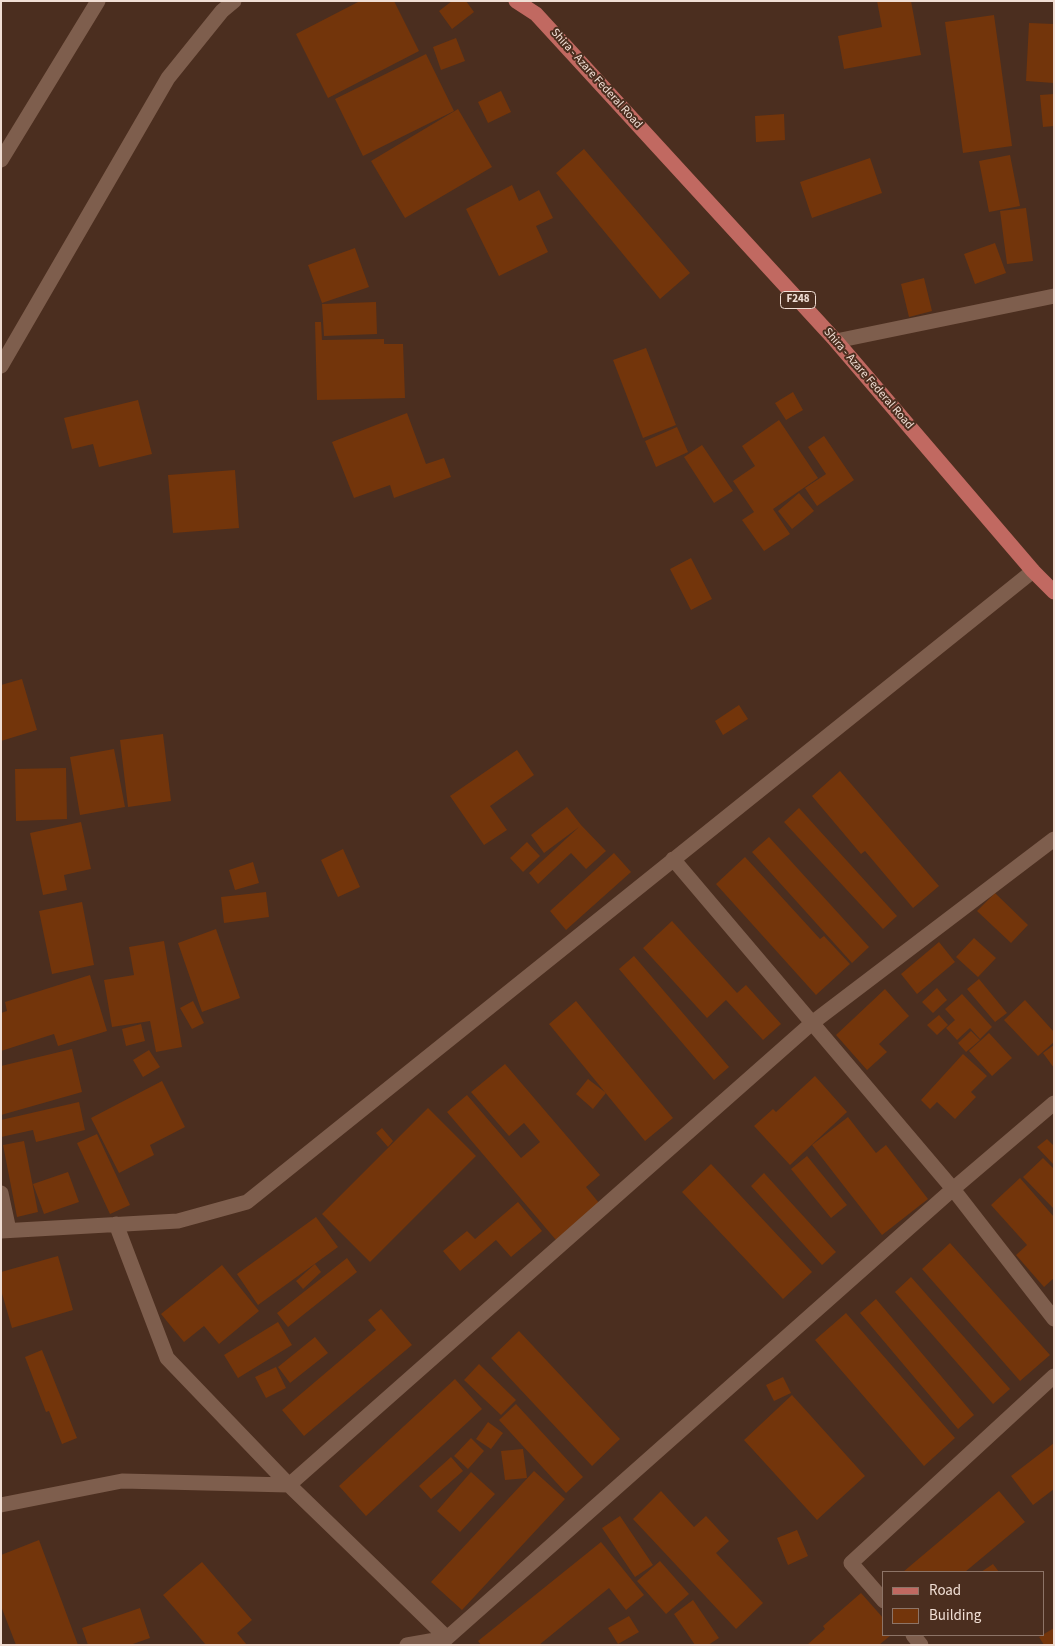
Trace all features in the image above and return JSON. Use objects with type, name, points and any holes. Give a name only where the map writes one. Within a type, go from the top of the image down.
[{"type":"main road","name":"Shira - Azare Federal Road","points":[[516,1],[534,8],[836,341],[1054,592]]},
{"type":"street","points":[[1,160],[98,1]]},
{"type":"street","points":[[1,366],[168,78],[222,11],[234,1]]},
{"type":"street","points":[[836,341],[1054,296]]},
{"type":"street","points":[[1,1194],[5,1230],[178,1221],[247,1202],[1034,571]]},
{"type":"street","points":[[1,1505],[122,1481],[289,1485],[812,1023],[1054,839]]},
{"type":"street","points":[[673,860],[953,1189],[1054,1319]]},
{"type":"street","points":[[407,1645],[447,1638],[953,1189],[1054,1103]]},
{"type":"street","points":[[116,1224],[167,1358],[289,1485],[447,1638]]},
{"type":"street","points":[[882,1599],[851,1563],[1054,1376]]},
{"type":"building","points":[[360,1],[394,1],[419,51],[328,98],[296,34]]},
{"type":"building","points":[[452,1],[466,1],[474,12],[452,29],[439,11]]},
{"type":"building","points":[[877,1],[911,1],[921,55],[844,69],[838,36],[882,27]]},
{"type":"building","points":[[994,15],[1012,146],[963,153],[945,22]]},
{"type":"building","points":[[1029,23],[1054,24],[1054,83],[1026,81]]},
{"type":"building","points":[[456,38],[465,61],[441,70],[433,47]]},
{"type":"building","points":[[426,54],[454,111],[363,156],[335,99]]},
{"type":"building","points":[[501,91],[511,112],[488,123],[478,102]]},
{"type":"building","points":[[1054,94],[1054,126],[1043,127],[1040,95]]},
{"type":"building","points":[[458,109],[492,167],[405,218],[371,161]]},
{"type":"building","points":[[784,114],[785,140],[756,142],[755,116]]},
{"type":"building","points":[[584,149],[690,273],[660,299],[556,173]]},
{"type":"building","points":[[1010,155],[1020,206],[989,212],[979,161]]},
{"type":"building","points":[[870,158],[882,193],[812,218],[800,182]]},
{"type":"building","points":[[512,185],[519,201],[539,190],[553,218],[536,226],[548,252],[499,276],[466,209]]},
{"type":"building","points":[[1026,208],[1033,261],[1007,264],[1000,211]]},
{"type":"building","points":[[995,243],[1006,273],[975,284],[964,254]]},
{"type":"building","points":[[355,248],[369,287],[322,303],[308,265]]},
{"type":"building","points":[[924,278],[932,311],[909,317],[901,284]]},
{"type":"building","points":[[376,302],[377,334],[324,336],[322,304]]},
{"type":"building","points":[[315,322],[321,322],[322,340],[384,339],[384,344],[403,344],[405,398],[317,400]]},
{"type":"building","points":[[646,348],[676,425],[643,438],[613,360]]},
{"type":"building","points":[[793,392],[803,410],[786,420],[775,403]]},
{"type":"building","points":[[138,400],[152,454],[99,467],[93,444],[72,449],[64,418]]},
{"type":"building","points":[[407,413],[426,464],[444,458],[451,477],[394,498],[390,485],[354,498],[332,442]]},
{"type":"building","points":[[779,420],[818,478],[773,509],[790,534],[764,551],[742,520],[754,512],[733,481],[755,466],[742,446]]},
{"type":"building","points":[[677,427],[688,452],[656,467],[645,441]]},
{"type":"building","points":[[824,436],[854,480],[817,506],[805,488],[826,474],[808,447]]},
{"type":"building","points":[[702,445],[733,491],[714,503],[684,457]]},
{"type":"building","points":[[235,470],[239,528],[173,533],[168,475]]},
{"type":"building","points":[[799,493],[814,511],[792,529],[778,511]]},
{"type":"building","points":[[691,558],[712,599],[691,610],[670,569]]},
{"type":"building","points":[[22,679],[37,730],[1,741],[1,685]]},
{"type":"building","points":[[739,705],[748,719],[723,735],[715,721]]},
{"type":"building","points":[[163,734],[171,801],[128,807],[120,740]]},
{"type":"building","points":[[114,749],[125,807],[80,815],[70,757]]},
{"type":"building","points":[[517,750],[534,775],[490,806],[507,830],[484,845],[450,796]]},
{"type":"building","points":[[66,768],[67,819],[16,821],[15,769]]},
{"type":"building","points":[[840,771],[939,886],[913,908],[865,851],[861,854],[812,796]]},
{"type":"building","points":[[567,807],[606,851],[586,869],[571,853],[538,884],[529,873],[579,827],[544,853],[531,835]]},
{"type":"building","points":[[799,808],[897,916],[883,929],[784,822]]},
{"type":"building","points":[[81,822],[91,869],[64,875],[67,890],[43,895],[30,833]]},
{"type":"building","points":[[769,837],[869,947],[852,963],[752,852]]},
{"type":"building","points":[[527,842],[540,856],[523,872],[510,858]]},
{"type":"building","points":[[343,849],[360,887],[338,897],[321,860]]},
{"type":"building","points":[[614,853],[631,872],[566,930],[550,911]]},
{"type":"building","points":[[745,857],[820,939],[824,936],[850,964],[816,995],[716,884]]},
{"type":"building","points":[[253,862],[259,883],[235,890],[229,870]]},
{"type":"building","points":[[266,892],[269,917],[224,923],[221,897]]},
{"type":"building","points":[[995,893],[1028,925],[1011,943],[977,911]]},
{"type":"building","points":[[82,902],[94,965],[52,974],[39,911]]},
{"type":"building","points":[[672,921],[737,993],[746,985],[781,1024],[763,1040],[726,1000],[707,1018],[643,948]]},
{"type":"building","points":[[216,929],[240,998],[202,1012],[178,943]]},
{"type":"building","points":[[974,938],[996,958],[978,977],[956,957]]},
{"type":"building","points":[[164,941],[182,1047],[156,1052],[150,1021],[112,1027],[104,980],[134,975],[129,947]]},
{"type":"building","points":[[939,942],[955,962],[917,994],[901,974]]},
{"type":"building","points":[[634,956],[729,1067],[714,1080],[619,969]]},
{"type":"building","points":[[90,975],[107,1031],[58,1046],[54,1034],[1,1051],[1,1013],[7,1011],[5,1002]]},
{"type":"building","points":[[979,979],[1007,1013],[995,1022],[967,989]]},
{"type":"building","points":[[937,988],[947,1000],[933,1013],[922,1002]]},
{"type":"building","points":[[885,989],[909,1016],[879,1044],[887,1052],[867,1070],[836,1035]]},
{"type":"building","points":[[962,994],[992,1027],[980,1039],[970,1028],[957,1040],[946,1028],[955,1020],[945,1009]]},
{"type":"building","points":[[1025,1000],[1054,1032],[1054,1042],[1038,1056],[1004,1020]]},
{"type":"building","points":[[193,1001],[204,1023],[192,1029],[180,1008]]},
{"type":"building","points":[[576,1001],[673,1118],[645,1141],[549,1024]]},
{"type":"building","points":[[939,1015],[948,1025],[937,1035],[927,1025]]},
{"type":"building","points":[[141,1024],[145,1041],[126,1046],[122,1029]]},
{"type":"building","points":[[971,1031],[980,1040],[966,1052],[958,1043]]},
{"type":"building","points":[[989,1033],[1012,1058],[992,1076],[969,1051]]},
{"type":"building","points":[[1054,1045],[1054,1068],[1043,1053]]},
{"type":"building","points":[[72,1049],[82,1092],[1,1115],[1,1066]]},
{"type":"building","points":[[149,1050],[160,1067],[143,1077],[133,1060]]},
{"type":"building","points":[[963,1054],[987,1076],[971,1092],[976,1097],[955,1119],[937,1102],[930,1109],[921,1100]]},
{"type":"building","points":[[505,1064],[600,1175],[586,1187],[599,1203],[556,1240],[447,1112],[467,1095],[521,1158],[540,1142],[524,1123],[509,1136],[471,1092]]},
{"type":"building","points":[[815,1076],[847,1112],[790,1165],[754,1126],[773,1109],[776,1112]]},
{"type":"building","points":[[588,1079],[606,1093],[593,1109],[576,1094]]},
{"type":"building","points":[[162,1081],[185,1127],[150,1145],[154,1155],[119,1173],[91,1118]]},
{"type":"building","points":[[79,1102],[85,1130],[36,1142],[33,1130],[1,1137],[1,1120]]},
{"type":"building","points":[[428,1108],[476,1156],[370,1262],[322,1214]]},
{"type":"building","points":[[848,1117],[876,1153],[886,1145],[928,1199],[882,1235],[812,1145]]},
{"type":"building","points":[[382,1128],[393,1141],[388,1147],[376,1133]]},
{"type":"building","points":[[97,1134],[130,1205],[110,1214],[77,1143]]},
{"type":"building","points":[[1047,1139],[1054,1146],[1054,1165],[1037,1147]]},
{"type":"building","points":[[24,1141],[38,1212],[17,1217],[3,1145]]},
{"type":"building","points":[[807,1156],[847,1205],[831,1218],[791,1169]]},
{"type":"building","points":[[1043,1158],[1054,1169],[1054,1209],[1023,1177]]},
{"type":"building","points":[[711,1164],[812,1272],[783,1299],[682,1192]]},
{"type":"building","points":[[68,1172],[79,1202],[44,1214],[33,1184]]},
{"type":"building","points":[[764,1173],[836,1252],[822,1265],[751,1186]]},
{"type":"building","points":[[1020,1178],[1054,1217],[1054,1278],[1044,1287],[1016,1255],[1027,1245],[991,1205]]},
{"type":"building","points":[[518,1202],[542,1231],[511,1257],[496,1240],[460,1271],[443,1251],[467,1231],[475,1239]]},
{"type":"building","points":[[316,1217],[338,1247],[258,1305],[237,1274]]},
{"type":"building","points":[[950,1243],[1050,1355],[1020,1381],[922,1269]]},
{"type":"building","points":[[58,1256],[73,1310],[12,1328],[1,1290],[1,1272]]},
{"type":"building","points":[[347,1258],[357,1272],[288,1327],[277,1313]]},
{"type":"building","points":[[315,1264],[321,1272],[303,1289],[296,1281]]},
{"type":"building","points":[[222,1265],[259,1311],[219,1344],[204,1326],[184,1342],[161,1314]]},
{"type":"building","points":[[911,1277],[1010,1389],[993,1404],[895,1292]]},
{"type":"building","points":[[876,1299],[974,1415],[958,1429],[860,1313]]},
{"type":"building","points":[[381,1309],[412,1345],[304,1436],[282,1410],[376,1330],[368,1320]]},
{"type":"building","points":[[846,1313],[955,1438],[924,1466],[815,1340]]},
{"type":"building","points":[[278,1322],[292,1345],[238,1378],[224,1355]]},
{"type":"building","points":[[519,1331],[620,1439],[592,1466],[491,1358]]},
{"type":"building","points":[[315,1337],[328,1353],[290,1383],[278,1367]]},
{"type":"building","points":[[42,1350],[77,1438],[62,1444],[49,1411],[46,1412],[25,1357]]},
{"type":"building","points":[[479,1364],[516,1400],[501,1415],[464,1380]]},
{"type":"building","points":[[276,1367],[286,1388],[266,1398],[255,1377]]},
{"type":"building","points":[[783,1377],[791,1393],[774,1401],[766,1385]]},
{"type":"building","points":[[455,1379],[482,1409],[366,1516],[339,1486]]},
{"type":"building","points":[[792,1395],[865,1476],[817,1520],[744,1440]]},
{"type":"building","points":[[516,1404],[583,1477],[566,1493],[499,1420]]},
{"type":"building","points":[[488,1422],[503,1433],[491,1449],[476,1439]]},
{"type":"building","points":[[471,1438],[484,1451],[468,1469],[454,1456]]},
{"type":"building","points":[[1054,1443],[1054,1489],[1033,1505],[1011,1476]]},
{"type":"building","points":[[523,1449],[527,1478],[505,1480],[501,1451]]},
{"type":"building","points":[[451,1457],[463,1471],[431,1499],[419,1486]]},
{"type":"building","points":[[534,1471],[565,1499],[462,1610],[431,1582]]},
{"type":"building","points":[[471,1472],[495,1494],[460,1532],[437,1511]]},
{"type":"building","points":[[661,1491],[694,1527],[706,1516],[729,1541],[716,1553],[763,1603],[736,1629],[633,1519]]},
{"type":"building","points":[[999,1491],[1025,1522],[966,1571],[904,1571]]},
{"type":"building","points":[[620,1516],[653,1565],[635,1577],[602,1528]]},
{"type":"building","points":[[797,1530],[808,1556],[788,1565],[777,1538]]},
{"type":"building","points":[[39,1540],[78,1645],[16,1645],[1,1606],[1,1555]]},
{"type":"building","points":[[601,1542],[644,1595],[626,1610],[609,1588],[539,1645],[481,1645],[478,1641]]},
{"type":"building","points":[[660,1561],[689,1594],[666,1614],[637,1581]]},
{"type":"building","points":[[202,1562],[252,1620],[237,1633],[247,1645],[206,1645],[163,1595]]},
{"type":"building","points":[[993,1564],[998,1571],[982,1571]]},
{"type":"building","points":[[861,1593],[882,1617],[882,1636],[890,1636],[879,1645],[807,1645],[825,1629],[823,1626]]},
{"type":"building","points":[[693,1600],[719,1638],[708,1645],[695,1645],[674,1614]]},
{"type":"building","points":[[140,1608],[150,1638],[130,1645],[88,1645],[82,1628]]},
{"type":"building","points":[[629,1616],[639,1632],[618,1644],[608,1628]]},
{"type":"building","points":[[1054,1628],[1054,1645],[1044,1645],[1039,1637],[1045,1636],[1045,1633]]}]
